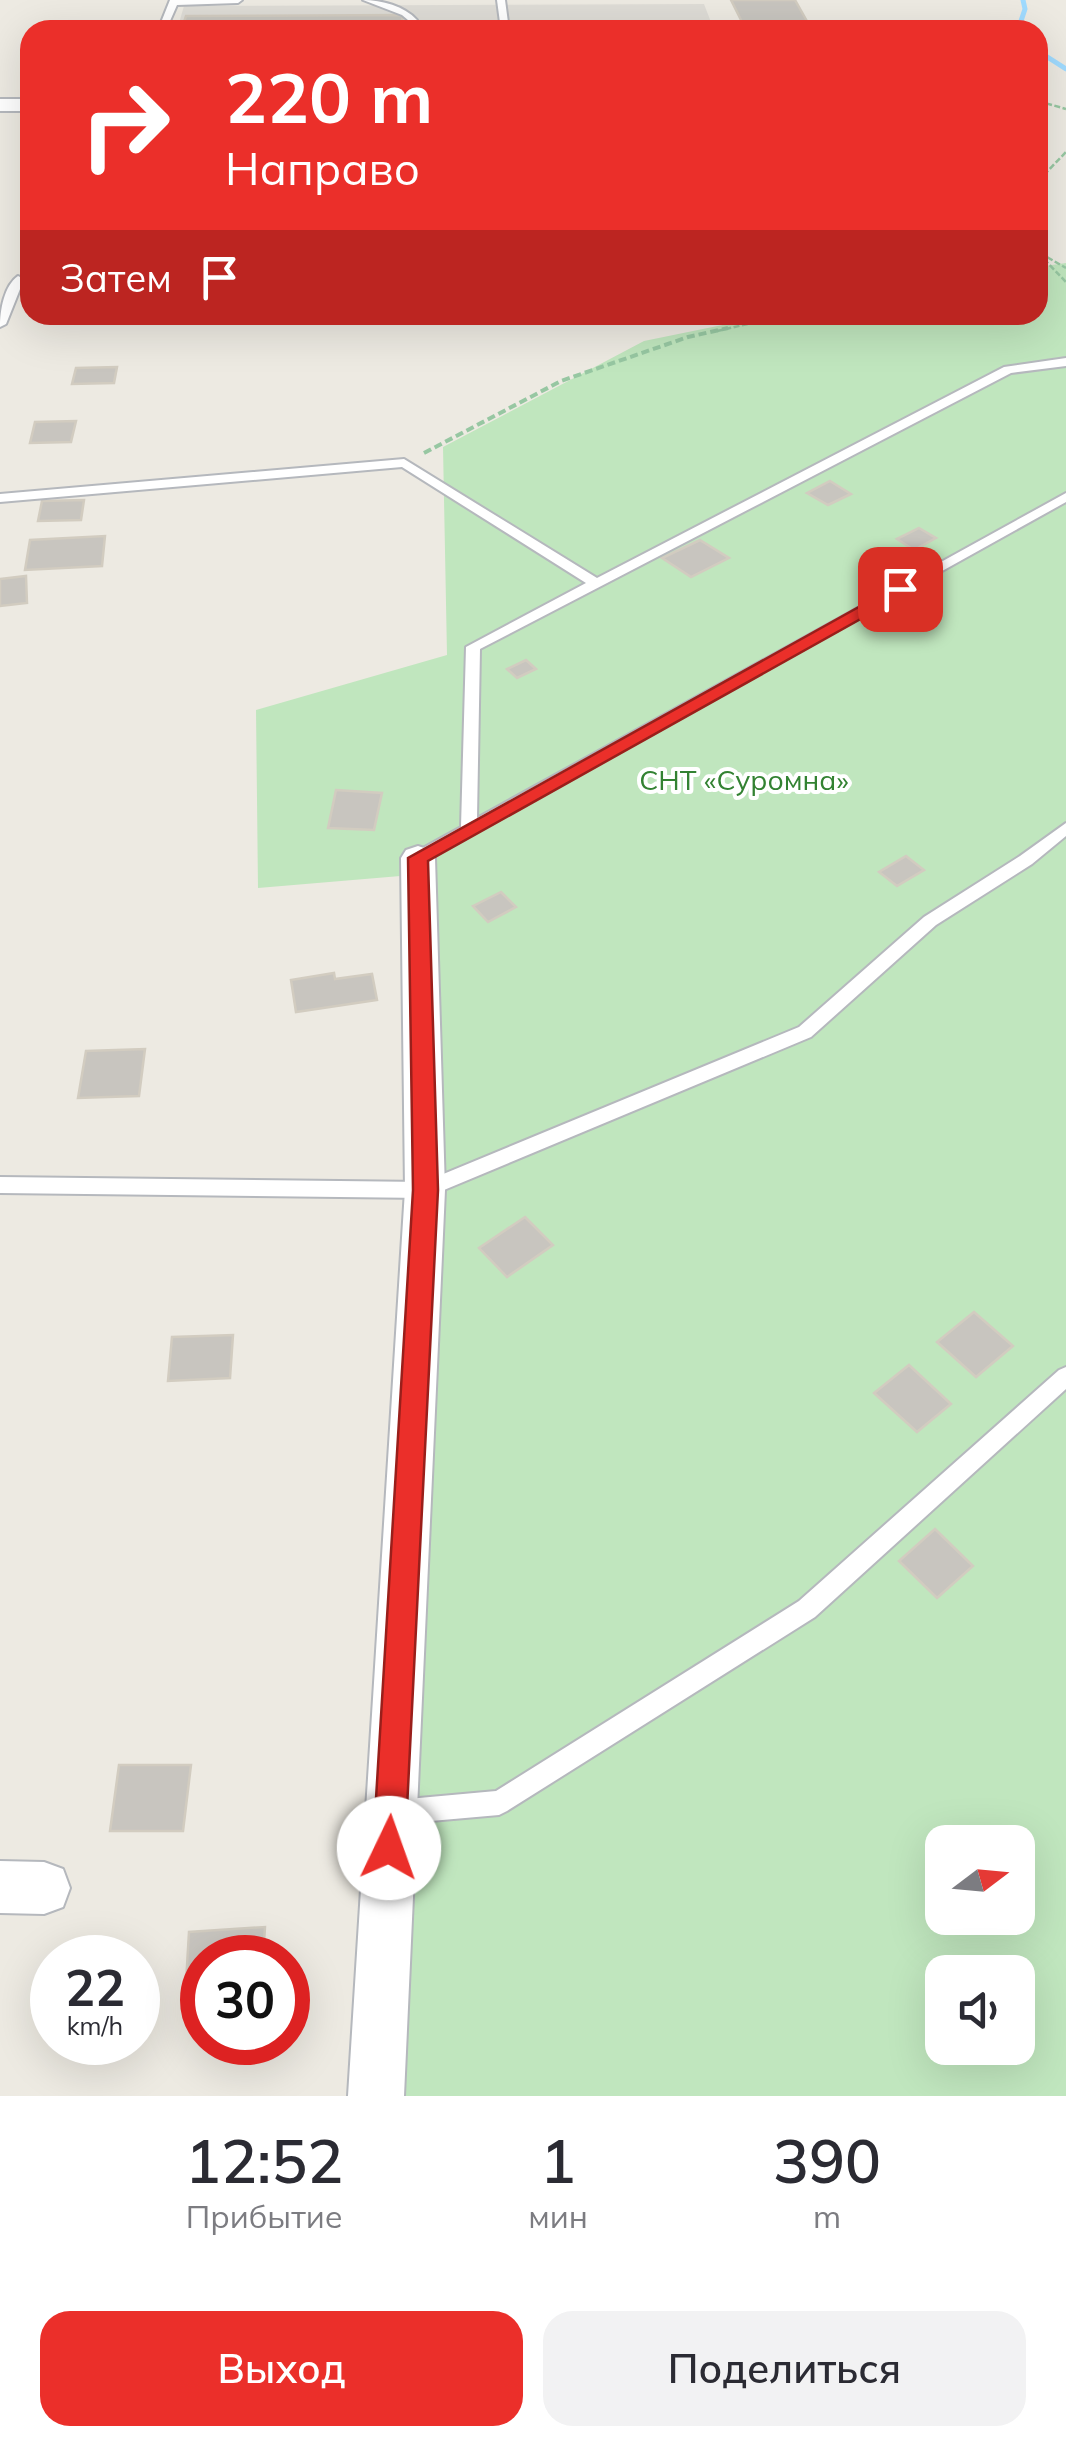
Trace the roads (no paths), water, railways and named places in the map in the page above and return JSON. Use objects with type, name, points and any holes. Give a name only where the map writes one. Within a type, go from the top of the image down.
[{"type":"street","points":[[376,2096],[426,1190],[418,858]]},
{"type":"lane","points":[[174,2],[238,0]]},
{"type":"lane","points":[[367,0],[406,13],[413,20]]},
{"type":"lane","points":[[0,324],[18,279]]},
{"type":"lane","points":[[469,830],[473,647],[1008,370],[1066,362]]},
{"type":"lane","points":[[0,498],[404,464],[596,584]]},
{"type":"lane","points":[[418,858],[1066,497]]},
{"type":"lane","points":[[0,1185],[426,1190],[804,1032],[930,921],[1026,860],[1066,828]]},
{"type":"lane","points":[[391,1812],[498,1803],[807,1609],[1066,1376]]},
{"type":"waterway","points":[[1021,20],[1023,0]]},
{"type":"waterway","points":[[1048,57],[1066,69]]},
{"type":"park label","name":"СНТ «Суромна»","points":[[744,779]]}]
